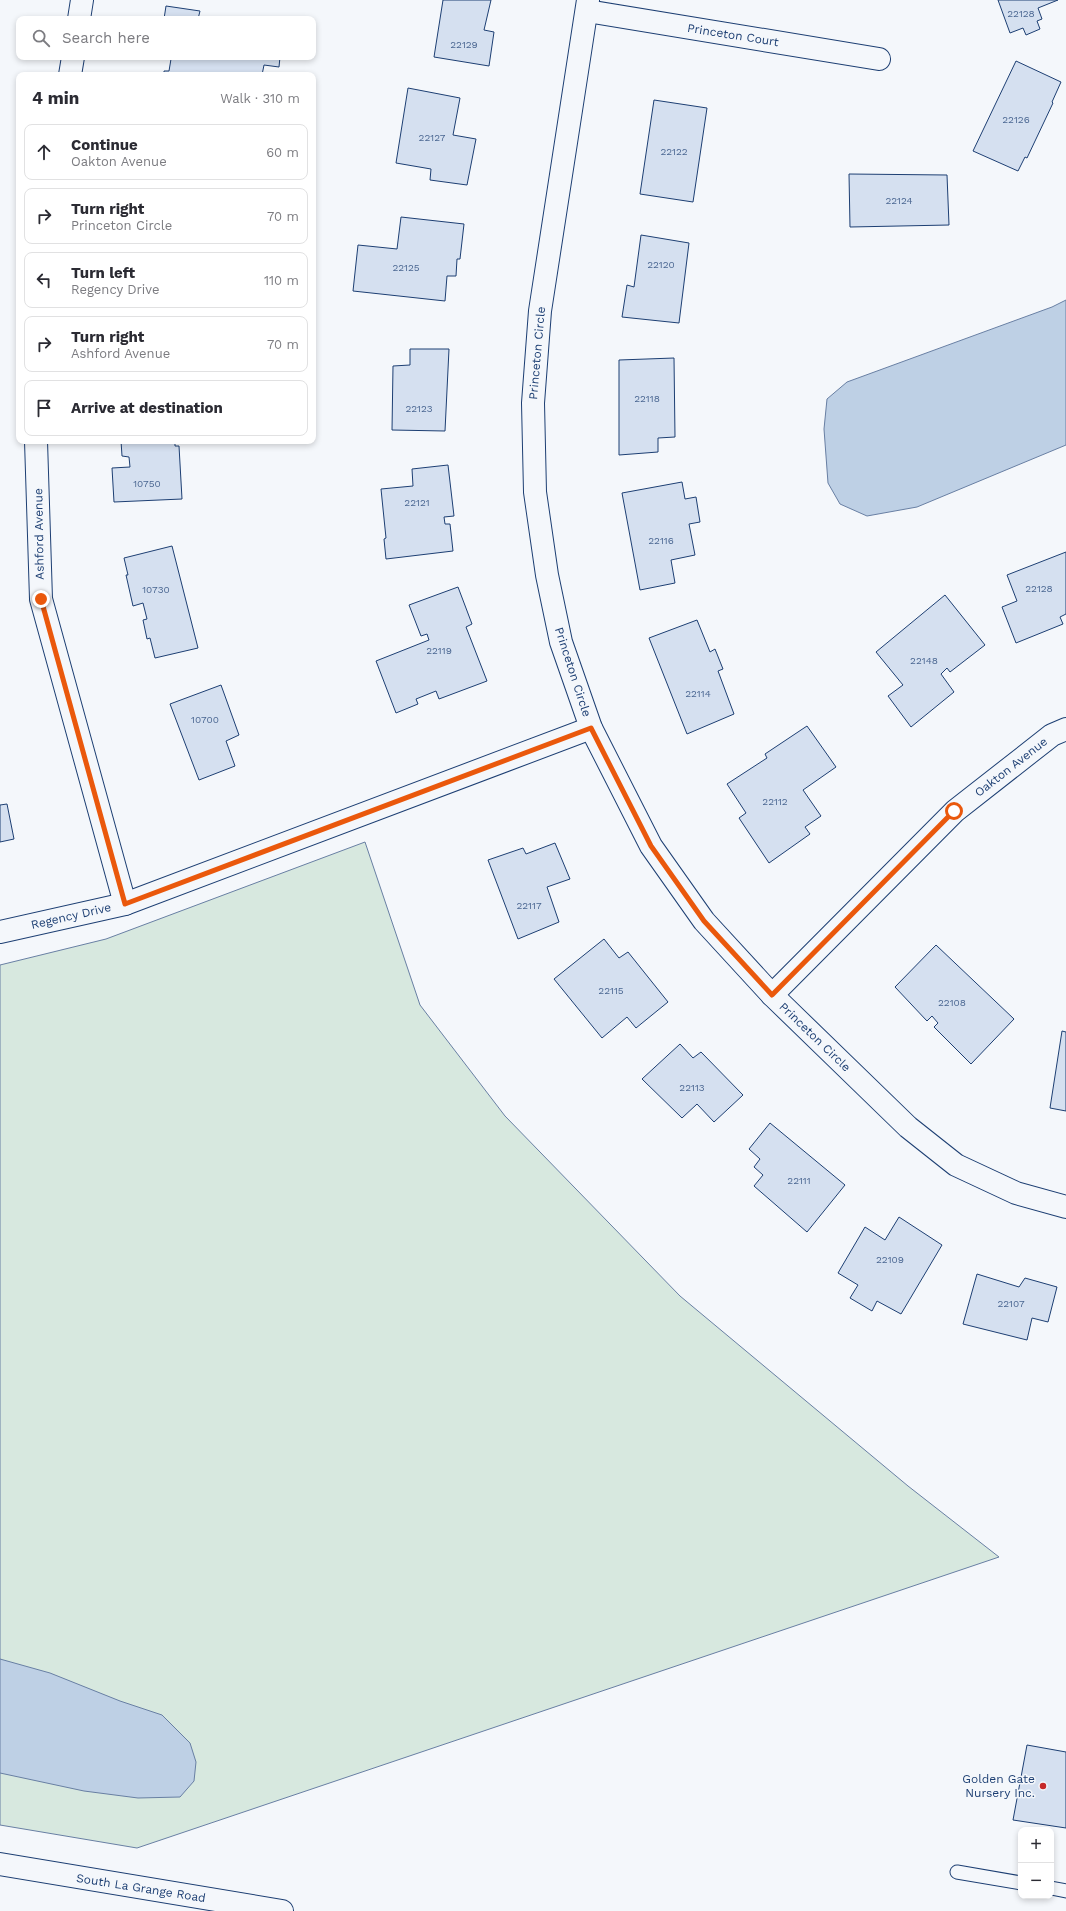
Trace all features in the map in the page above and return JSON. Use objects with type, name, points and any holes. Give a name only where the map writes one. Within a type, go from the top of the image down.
[{"type":"street","points":[[79,16],[82,0]]},
{"type":"street","name":"Princeton Court","points":[[587,5],[879,59]]},
{"type":"street","name":"Princeton Circle","points":[[587,5],[540,311],[533,403],[535,492],[547,576],[561,642],[591,728],[651,846],[704,921],[772,995],[908,1127],[956,1165],[1016,1193],[1066,1207]]},
{"type":"street","points":[[70,72],[72,60]]},
{"type":"street","name":"Ashford Avenue","points":[[36,444],[41,599],[125,904]]},
{"type":"street","name":"Regency Drive","points":[[0,932],[125,904],[591,728]]},
{"type":"street","name":"Oakton Avenue","points":[[772,995],[954,811],[1052,735],[1066,729]]},
{"type":"street","name":"South La Grange Road","points":[[0,1864],[282,1911]]},
{"type":"lane","points":[[957,1872],[1018,1882]]},
{"type":"lane","points":[[1054,1889],[1066,1891]]},
{"type":"shaded area","points":[[365,842],[420,1005],[505,1116],[680,1296],[908,1486],[999,1557],[137,1848],[0,1825],[0,965],[106,939]]},
{"type":"water","points":[[1066,300],[1066,445],[917,507],[867,516],[840,504],[828,483],[824,429],[827,399],[847,382],[1052,307]]},
{"type":"water","points":[[0,1659],[50,1673],[120,1701],[162,1715],[190,1743],[196,1762],[194,1781],[180,1797],[138,1798],[84,1791],[0,1773]]},
{"type":"building","points":[[443,0],[491,0],[484,30],[494,32],[489,66],[434,57]]},
{"type":"building","points":[[998,0],[1058,0],[1038,8],[1042,19],[1037,21],[1040,29],[1026,35],[1023,28],[1010,33]]},
{"type":"building","points":[[166,6],[200,11],[199,16],[164,16]]},
{"type":"building","points":[[171,60],[280,60],[279,67],[264,65],[263,72],[164,72],[169,71]]},
{"type":"building","points":[[1016,61],[1061,82],[1052,102],[1053,103],[1027,158],[1025,157],[1018,171],[973,151]]},
{"type":"building","points":[[408,88],[460,98],[453,135],[476,139],[467,185],[430,180],[431,169],[396,163]]},
{"type":"building","points":[[654,100],[707,108],[693,202],[640,194]]},
{"type":"building","points":[[849,174],[947,175],[949,225],[850,227]]},
{"type":"building","points":[[401,217],[464,224],[460,259],[457,259],[456,276],[447,276],[445,301],[353,291],[358,245],[397,249]]},
{"type":"building","points":[[641,235],[689,243],[679,323],[622,317],[627,285],[634,287]]},
{"type":"building","points":[[410,349],[449,349],[445,431],[392,430],[393,366],[410,365]]},
{"type":"building","points":[[674,358],[675,437],[658,438],[658,452],[619,455],[619,360]]},
{"type":"building","points":[[121,444],[175,444],[175,446],[179,446],[182,499],[114,502],[112,468],[130,467],[129,457],[122,456]]},
{"type":"building","points":[[448,465],[454,516],[444,517],[445,524],[450,524],[453,551],[386,559],[384,539],[386,538],[381,489],[413,486],[412,469]]},
{"type":"building","points":[[682,482],[685,499],[696,497],[700,522],[689,524],[695,555],[671,560],[675,583],[640,590],[622,493]]},
{"type":"building","points":[[172,546],[198,648],[155,658],[150,638],[147,639],[143,620],[147,619],[143,603],[133,606],[124,558]]},
{"type":"building","points":[[1066,552],[1066,614],[1060,617],[1063,624],[1016,643],[1002,607],[1017,601],[1007,575]]},
{"type":"building","points":[[458,587],[472,624],[466,627],[487,681],[439,699],[436,691],[416,699],[418,704],[396,713],[376,661],[429,640],[427,634],[421,636],[409,605]]},
{"type":"building","points":[[945,595],[985,645],[950,672],[947,668],[941,674],[954,692],[911,727],[888,696],[903,685],[876,652]]},
{"type":"building","points":[[697,620],[710,652],[715,649],[723,669],[718,671],[734,714],[687,734],[649,638]]},
{"type":"building","points":[[221,685],[239,735],[226,741],[235,766],[199,780],[170,704]]},
{"type":"building","points":[[807,726],[836,767],[803,790],[821,816],[805,827],[810,834],[769,863],[739,818],[746,813],[727,784],[767,758],[765,754]]},
{"type":"building","points":[[7,804],[14,839],[0,842],[0,805]]},
{"type":"building","points":[[555,843],[570,879],[547,887],[559,922],[518,939],[488,860],[523,848],[526,854]]},
{"type":"building","points":[[604,939],[619,958],[628,952],[668,1002],[636,1028],[627,1017],[602,1038],[554,979]]},
{"type":"building","points":[[936,945],[1014,1019],[971,1064],[934,1027],[938,1023],[932,1016],[927,1021],[895,987]]},
{"type":"building","points":[[1062,1031],[1066,1032],[1066,1111],[1050,1108]]},
{"type":"building","points":[[680,1044],[693,1058],[701,1052],[743,1095],[714,1122],[697,1104],[682,1118],[642,1079]]},
{"type":"building","points":[[770,1123],[845,1185],[807,1232],[754,1186],[763,1175],[754,1167],[760,1159],[749,1149]]},
{"type":"building","points":[[899,1217],[942,1245],[901,1314],[877,1301],[872,1311],[850,1298],[858,1285],[838,1273],[865,1227],[885,1240]]},
{"type":"building","points":[[977,1274],[1019,1287],[1025,1278],[1057,1287],[1048,1322],[1032,1318],[1027,1340],[963,1324]]},
{"type":"building","name":"Golden Gate Nursery Inc.","points":[[1027,1745],[1066,1752],[1066,1828],[1013,1820]]},
{"type":"place","name":"Golden Gate Nursery Inc.","points":[[1043,1786]]},
{"type":"route","points":[[41,599],[125,904],[591,728],[651,846],[704,921],[772,995],[954,811]]}]
